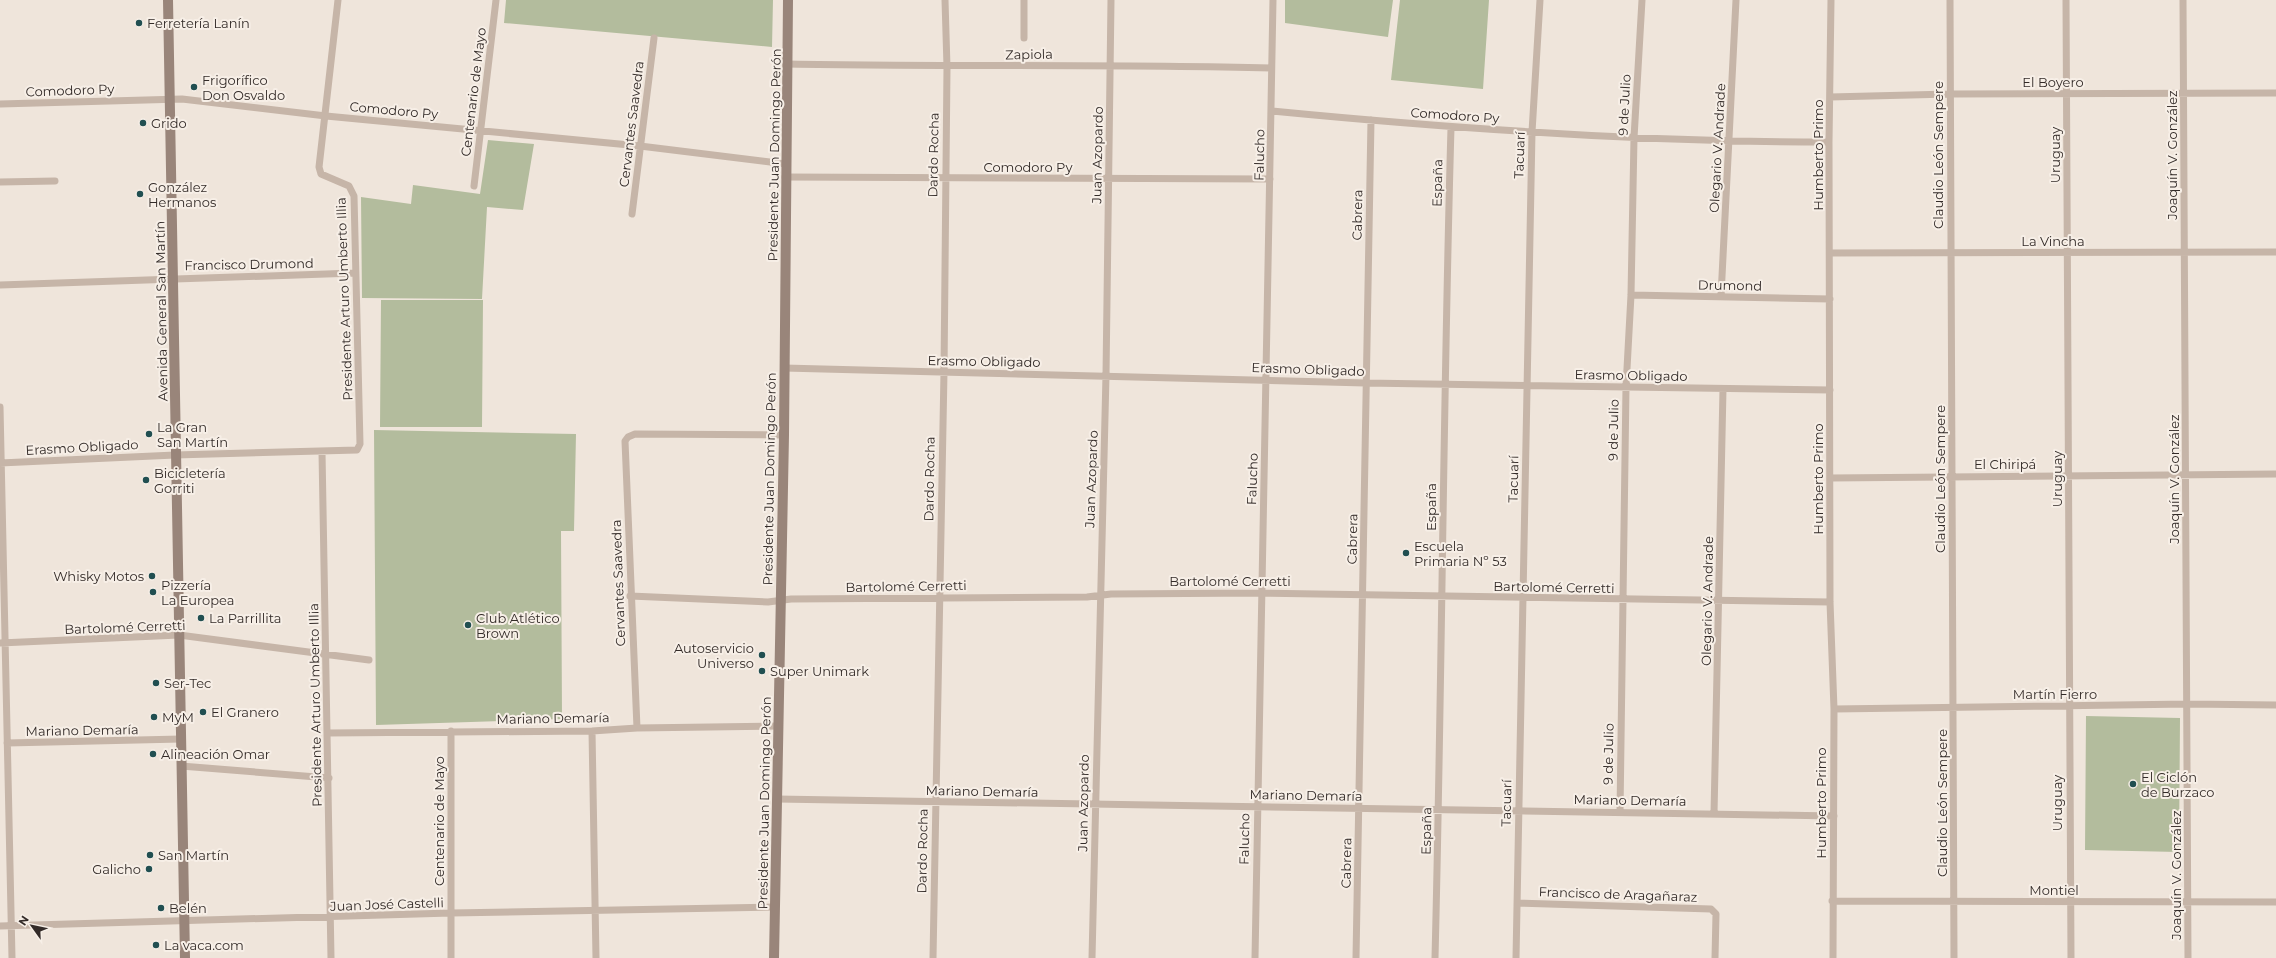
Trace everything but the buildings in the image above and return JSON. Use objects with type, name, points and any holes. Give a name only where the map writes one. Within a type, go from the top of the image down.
[{"type":"street","name":"Avenida General San Martín","points":[[168,0],[175,278],[175,455],[185,958]]},
{"type":"street","name":"Presidente Arturo Umberto Illia","points":[[338,0],[319,167],[321,174],[350,186],[353,191],[360,444],[358,450]]},
{"type":"street","name":"Centenario de Mayo","points":[[474,186],[496,0]]},
{"type":"street","name":"Presidente Juan Domingo Perón","points":[[774,958],[784,436],[788,0]]},
{"type":"street","name":"Dardo Rocha","points":[[933,958],[944,372],[947,67],[945,0]]},
{"type":"street","points":[[1024,0],[1024,38]]},
{"type":"street","name":"Juan Azopardo","points":[[1092,958],[1099,595],[1106,375],[1111,0]]},
{"type":"street","name":"Falucho","points":[[1255,958],[1256,806],[1267,379],[1273,0]]},
{"type":"street","name":"Tacuarí","points":[[1516,958],[1532,132],[1540,0]]},
{"type":"street","name":"9 de Julio","points":[[1620,812],[1626,387],[1631,295],[1634,138],[1642,0]]},
{"type":"street","name":"Olegario V. Andrade","points":[[1721,296],[1736,0]]},
{"type":"street","name":"Humberto Primo","points":[[1831,0],[1829,142],[1830,602],[1834,709],[1832,901],[1833,958]]},
{"type":"street","name":"Claudio León Sempere","points":[[1950,0],[1954,958]]},
{"type":"street","name":"Uruguay","points":[[2066,0],[2071,958]]},
{"type":"street","name":"Joaquín V. González","points":[[2183,0],[2188,704],[2188,958]]},
{"type":"street","name":"Cervantes Saavedra","points":[[632,214],[654,38]]},
{"type":"street","name":"Zapiola","points":[[788,64],[947,67],[1111,64],[1271,68]]},
{"type":"street","name":"El Boyero","points":[[1830,97],[1950,94],[2276,93]]},
{"type":"street","name":"Comodoro Py","points":[[0,104],[170,99],[326,116],[640,146],[786,164]]},
{"type":"street","name":"Comodoro Py","points":[[1272,111],[1451,128],[1730,142],[1829,142]]},
{"type":"street","name":"Cabrera","points":[[1356,958],[1360,808],[1365,383],[1371,120]]},
{"type":"street","name":"España","points":[[1435,958],[1439,809],[1444,384],[1451,128]]},
{"type":"street","name":"Comodoro Py","points":[[786,177],[1108,180],[1270,179]]},
{"type":"street","points":[[0,182],[55,181]]},
{"type":"street","name":"La Vincha","points":[[1830,253],[1951,254],[2276,252]]},
{"type":"street","name":"Francisco Drumond","points":[[0,285],[355,273]]},
{"type":"street","name":"Drumond","points":[[1631,295],[1830,299]]},
{"type":"street","name":"Erasmo Obligado","points":[[784,368],[1267,379],[1365,383],[1830,390]]},
{"type":"street","name":"Olegario V. Andrade","points":[[1714,814],[1723,389]]},
{"type":"street","points":[[0,407],[2,643],[7,743],[12,958]]},
{"type":"street","name":"Cervantes Saavedra","points":[[637,728],[630,596],[625,441],[628,437],[635,434],[784,436]]},
{"type":"street","name":"Erasmo Obligado","points":[[1,463],[175,455],[358,450]]},
{"type":"street","name":"Presidente Arturo Umberto Illia","points":[[322,452],[327,655],[331,958]]},
{"type":"street","name":"El Chiripá","points":[[1830,478],[2276,474]]},
{"type":"street","name":"Bartolomé Cerretti","points":[[630,596],[768,602],[780,600],[1087,597],[1099,595],[1261,592],[1442,597],[1830,602]]},
{"type":"street","name":"Bartolomé Cerretti","points":[[2,643],[179,635],[370,660]]},
{"type":"street","name":"Martín Fierro","points":[[1834,709],[1953,706],[2188,704],[2276,705]]},
{"type":"street","name":"Mariano Demaría","points":[[328,733],[592,731],[637,728],[778,726]]},
{"type":"street","name":"Centenario de Mayo","points":[[451,731],[451,958]]},
{"type":"street","points":[[592,731],[596,958]]},
{"type":"street","name":"Mariano Demaría","points":[[7,743],[181,739]]},
{"type":"street","points":[[181,766],[328,778]]},
{"type":"street","name":"Mariano Demaría","points":[[777,799],[1095,806],[1256,806],[1834,816]]},
{"type":"street","name":"Montiel","points":[[1832,901],[2276,902]]},
{"type":"street","name":"Francisco de Aragañaraz","points":[[1517,903],[1711,910],[1716,914],[1715,958]]},
{"type":"street","name":"Juan José Castelli","points":[[0,926],[330,918],[451,913],[775,907]]},
{"type":"green space","points":[[506,0],[773,0],[772,47],[504,23]]},
{"type":"green space","points":[[1285,0],[1393,0],[1388,37],[1285,23]]},
{"type":"green space","points":[[1400,0],[1489,0],[1483,89],[1391,80]]},
{"type":"green space","points":[[488,140],[534,144],[523,210],[487,207],[482,299],[362,298],[361,197],[411,204],[413,185],[480,194]]},
{"type":"green space","points":[[381,300],[483,300],[482,427],[380,427]]},
{"type":"green space","name":"Club Atlético Brown","points":[[374,430],[576,434],[574,531],[561,531],[562,719],[376,725]]},
{"type":"green space","name":"El Ciclón de Burzaco","points":[[2086,716],[2180,718],[2179,852],[2085,850]]},
{"type":"place","name":"Ferretería Lanín","points":[[139,23]]},
{"type":"place","name":"Frigorífico Don Osvaldo","points":[[194,87]]},
{"type":"place","name":"Grido","points":[[143,123]]},
{"type":"place","name":"González Hermanos","points":[[140,194]]},
{"type":"place","name":"La Gran San Martín","points":[[149,434]]},
{"type":"place","name":"Bicicletería Gorriti","points":[[146,480]]},
{"type":"place","name":"Escuela Primaria Nº 53","points":[[1406,553]]},
{"type":"place","name":"Whisky Motos","points":[[152,576]]},
{"type":"place","name":"Pizzería La Europea","points":[[153,592]]},
{"type":"place","name":"La Parrillita","points":[[201,618]]},
{"type":"place","name":"Club Atlético Brown","points":[[468,625]]},
{"type":"place","name":"Autoservicio Universo","points":[[762,655]]},
{"type":"place","name":"Super Unimark","points":[[762,671]]},
{"type":"place","name":"Ser-Tec","points":[[156,683]]},
{"type":"place","name":"El Granero","points":[[203,712]]},
{"type":"place","name":"MyM","points":[[154,717]]},
{"type":"place","name":"Alineación Omar","points":[[153,754]]},
{"type":"place","name":"El Ciclón de Burzaco","points":[[2133,784]]},
{"type":"place","name":"San Martín","points":[[150,855]]},
{"type":"place","name":"Galicho","points":[[149,869]]},
{"type":"place","name":"Belén","points":[[161,908]]},
{"type":"place","name":"La vaca.com","points":[[156,945]]}]
